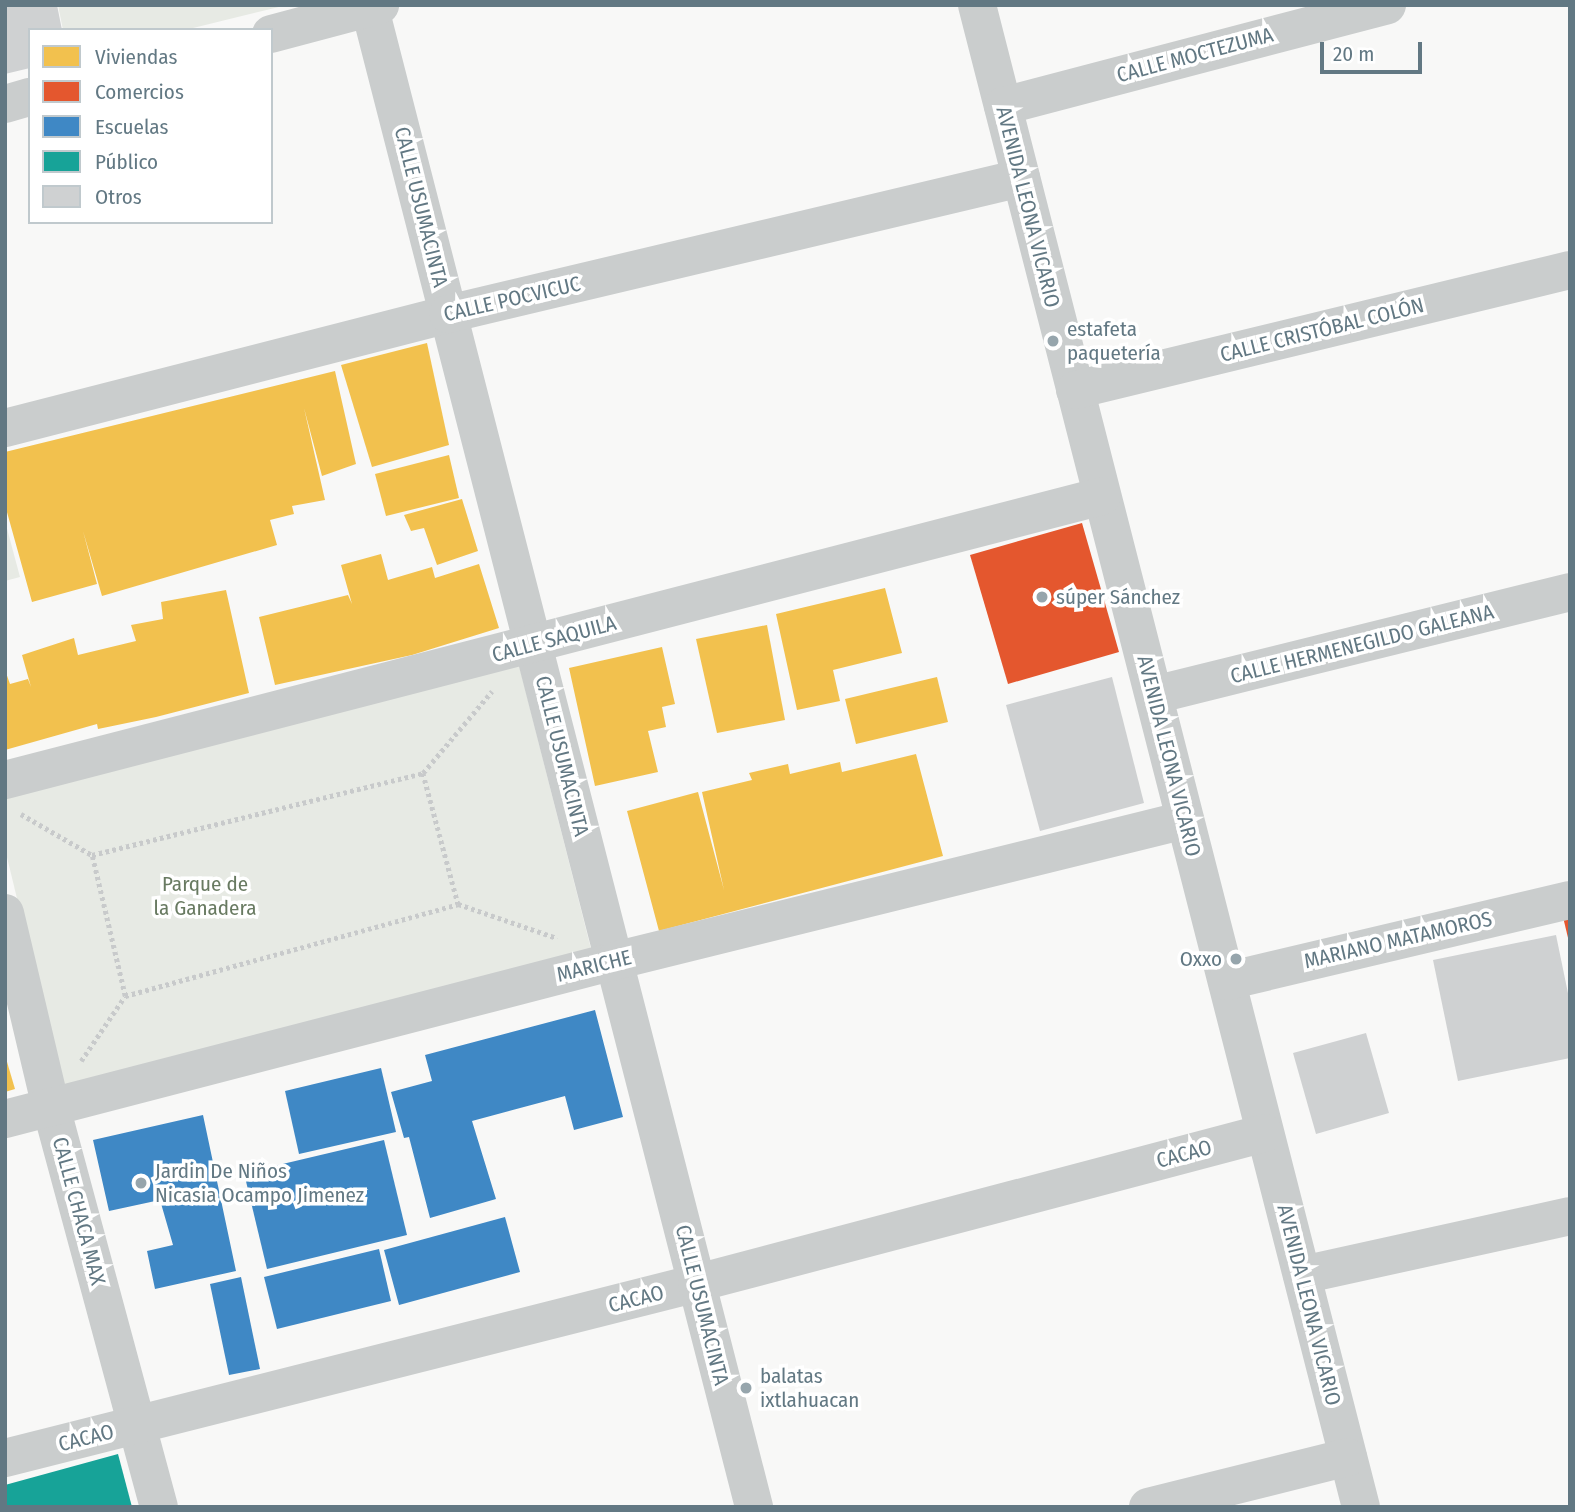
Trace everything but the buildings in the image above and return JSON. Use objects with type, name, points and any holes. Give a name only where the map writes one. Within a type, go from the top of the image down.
[{"type":"street","name":"AVENIDA LEONA VICARIO","points":[[977,5],[1361,1507]]},
{"type":"street","name":"CALLE MOCTEZUMA","points":[[1003,106],[1387,5]]},
{"type":"street","points":[[273,33],[373,6]]},
{"type":"street","name":"CALLE USUMACINTA","points":[[373,6],[449,314],[754,1507]]},
{"type":"street","points":[[5,104],[28,98]]},
{"type":"street","name":"CALLE POCVICUC","points":[[5,428],[449,314],[1021,178]]},
{"type":"street","name":"CALLE CRISTÓBAL COLÓN","points":[[1075,390],[1570,270]]},
{"type":"street","name":"CALLE SAQUILA","points":[[11,795],[533,644],[1102,496]]},
{"type":"street","name":"CALLE HERMENEGILDO GALEANA","points":[[1154,695],[1570,592]]},
{"type":"street","name":"MARICHE","points":[[5,1119],[614,961],[1185,820]]},
{"type":"street","name":"MARIANO MATAMOROS","points":[[1227,981],[1570,900]]},
{"type":"street","name":"CALLE CHACA MAX","points":[[5,912],[51,1107],[159,1507]]},
{"type":"street","name":"CACAO","points":[[5,1458],[697,1283],[1265,1133]]},
{"type":"street","points":[[1302,1275],[1570,1216]]},
{"type":"street","points":[[1148,1507],[1348,1457]]},
{"type":"path","points":[[92,855],[423,773],[533,644]]},
{"type":"path","points":[[423,773],[458,904]]},
{"type":"path","points":[[11,795],[92,855],[125,996]]},
{"type":"path","points":[[51,1107],[125,996],[458,904],[564,940]]},
{"type":"green space","points":[[58,5],[287,5],[193,28],[63,28]]},
{"type":"green space","points":[[5,521],[20,577],[5,581]]},
{"type":"green space","name":"Parque de la Ganadera","points":[[518,661],[591,949],[63,1088],[5,849],[5,793]]},
{"type":"place","name":"estafeta paquetería","points":[[1053,341]]},
{"type":"place","name":"súper Sánchez","points":[[1042,597]]},
{"type":"place","name":"Oxxo","points":[[1236,959]]},
{"type":"place","name":"Jardin De Niños Nicasia Ocampo Jimenez","points":[[141,1183]]},
{"type":"place","name":"balatas ixtlahuacan","points":[[746,1388]]}]
